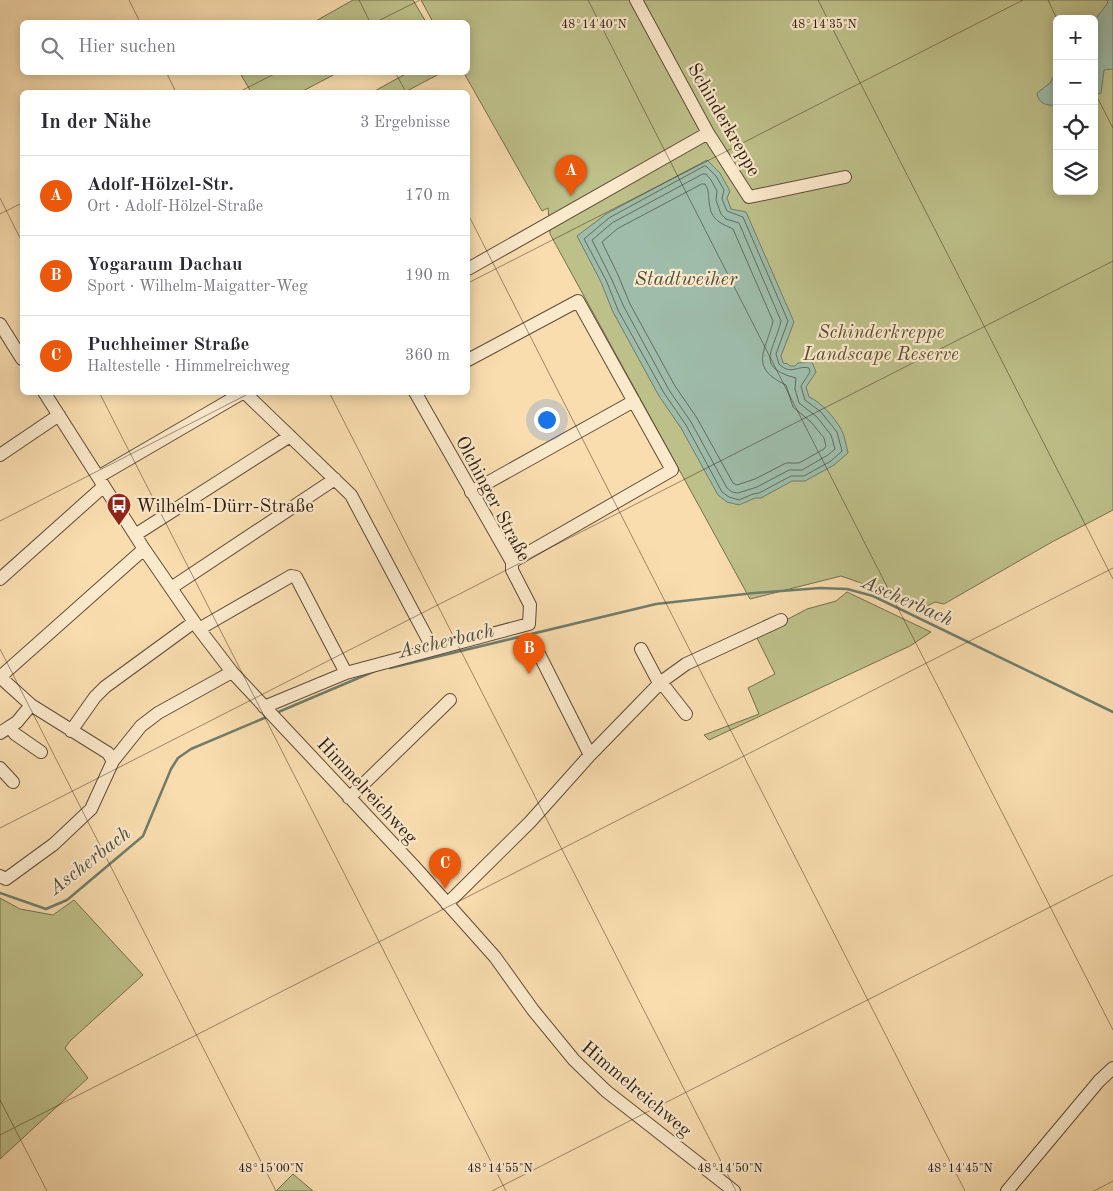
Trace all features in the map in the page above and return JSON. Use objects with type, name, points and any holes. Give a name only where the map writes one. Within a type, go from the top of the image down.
[{"type":"street","name":"Schinderkreppe","points":[[636,0],[708,133],[749,197],[846,177]]},
{"type":"street","points":[[470,268],[708,133]]},
{"type":"street","points":[[470,359],[578,301],[672,470],[512,562]]},
{"type":"street","points":[[0,324],[20,356]]},
{"type":"street","name":"Himmelreichweg","points":[[46,395],[144,549],[232,672],[413,865],[495,957],[533,1010],[574,1060],[606,1091],[734,1191]]},
{"type":"street","points":[[0,579],[101,482],[239,395]]},
{"type":"street","points":[[247,395],[351,495],[432,649],[346,673],[270,713]]},
{"type":"street","name":"Olchinger Straße","points":[[416,395],[512,562],[512,570],[530,604],[529,624],[432,649]]},
{"type":"street","points":[[471,492],[634,401]]},
{"type":"street","points":[[0,455],[58,415]]},
{"type":"street","points":[[135,535],[290,436]]},
{"type":"street","points":[[171,588],[334,479]]},
{"type":"street","points":[[113,761],[108,754],[31,705],[0,677],[144,549]]},
{"type":"street","points":[[71,731],[95,697],[105,687],[197,625],[291,576],[296,577],[346,673]]},
{"type":"street","points":[[447,904],[530,822],[590,755],[660,682],[686,664],[782,620]]},
{"type":"street","points":[[641,649],[660,682],[686,714]]},
{"type":"street","points":[[537,650],[590,755]]},
{"type":"street","points":[[3,878],[54,844],[91,809],[113,761],[141,726],[158,713],[232,672]]},
{"type":"street","points":[[349,798],[450,700]]},
{"type":"street","points":[[5,730],[18,722],[31,705]]},
{"type":"street","points":[[5,730],[15,734],[41,752]]},
{"type":"street","points":[[0,768],[13,782]]},
{"type":"street","points":[[1008,1191],[1099,1081],[1113,1068]]},
{"type":"green space","points":[[353,0],[413,0],[425,20],[318,20]]},
{"type":"green space","name":"Schinderkreppe Landscape Reserve","points":[[421,0],[1113,0],[1113,510],[1052,542],[944,604],[935,602],[927,606],[841,576],[750,599],[550,234],[548,208],[542,211],[465,75],[470,75],[470,20],[432,20]]},
{"type":"green space","points":[[241,75],[333,75],[305,90],[250,90]]},
{"type":"green space","points":[[404,75],[437,75],[409,90],[377,90]]},
{"type":"green space","points":[[847,592],[931,632],[910,646],[709,740],[704,735],[759,714],[748,688],[775,674],[756,636],[807,609],[836,601]]},
{"type":"green space","points":[[0,898],[20,909],[53,915],[74,900],[143,975],[70,1041],[65,1048],[88,1078],[0,1159]]},
{"type":"green space","points":[[293,1174],[313,1191],[276,1191]]},
{"type":"water","points":[[1108,0],[1113,0],[1113,69],[1104,70],[1101,93],[1098,94],[1098,16]]},
{"type":"water","points":[[1053,77],[1053,105],[1047,105],[1039,100],[1037,93],[1050,83]]},
{"type":"water","name":"Stadtweiher","points":[[707,160],[720,173],[730,191],[727,198],[731,209],[746,212],[794,322],[781,356],[783,363],[795,366],[798,363],[812,362],[816,372],[806,387],[809,397],[823,406],[838,424],[844,435],[848,453],[834,465],[805,481],[792,481],[761,498],[755,498],[739,505],[727,502],[718,495],[681,428],[659,396],[613,312],[601,282],[577,236],[606,214]]},
{"type":"waterway","name":"Ascherbach","points":[[390,668],[656,604],[754,593],[820,588],[847,589],[873,596],[1113,712]]},
{"type":"waterway","name":"Ascherbach","points":[[276,713],[375,671]]},
{"type":"waterway","name":"Ascherbach","points":[[0,893],[46,909],[67,900],[143,836],[171,769],[178,758],[191,749],[269,716]]},
{"type":"place","name":"Adolf-Hölzel-Str.","points":[[571,196]]},
{"type":"place","name":"Wilhelm-Dürr-Straße","points":[[119,526]]},
{"type":"place","name":"Yogaraum Dachau","points":[[529,674]]},
{"type":"place","name":"Puchheimer Straße","points":[[445,889]]}]
